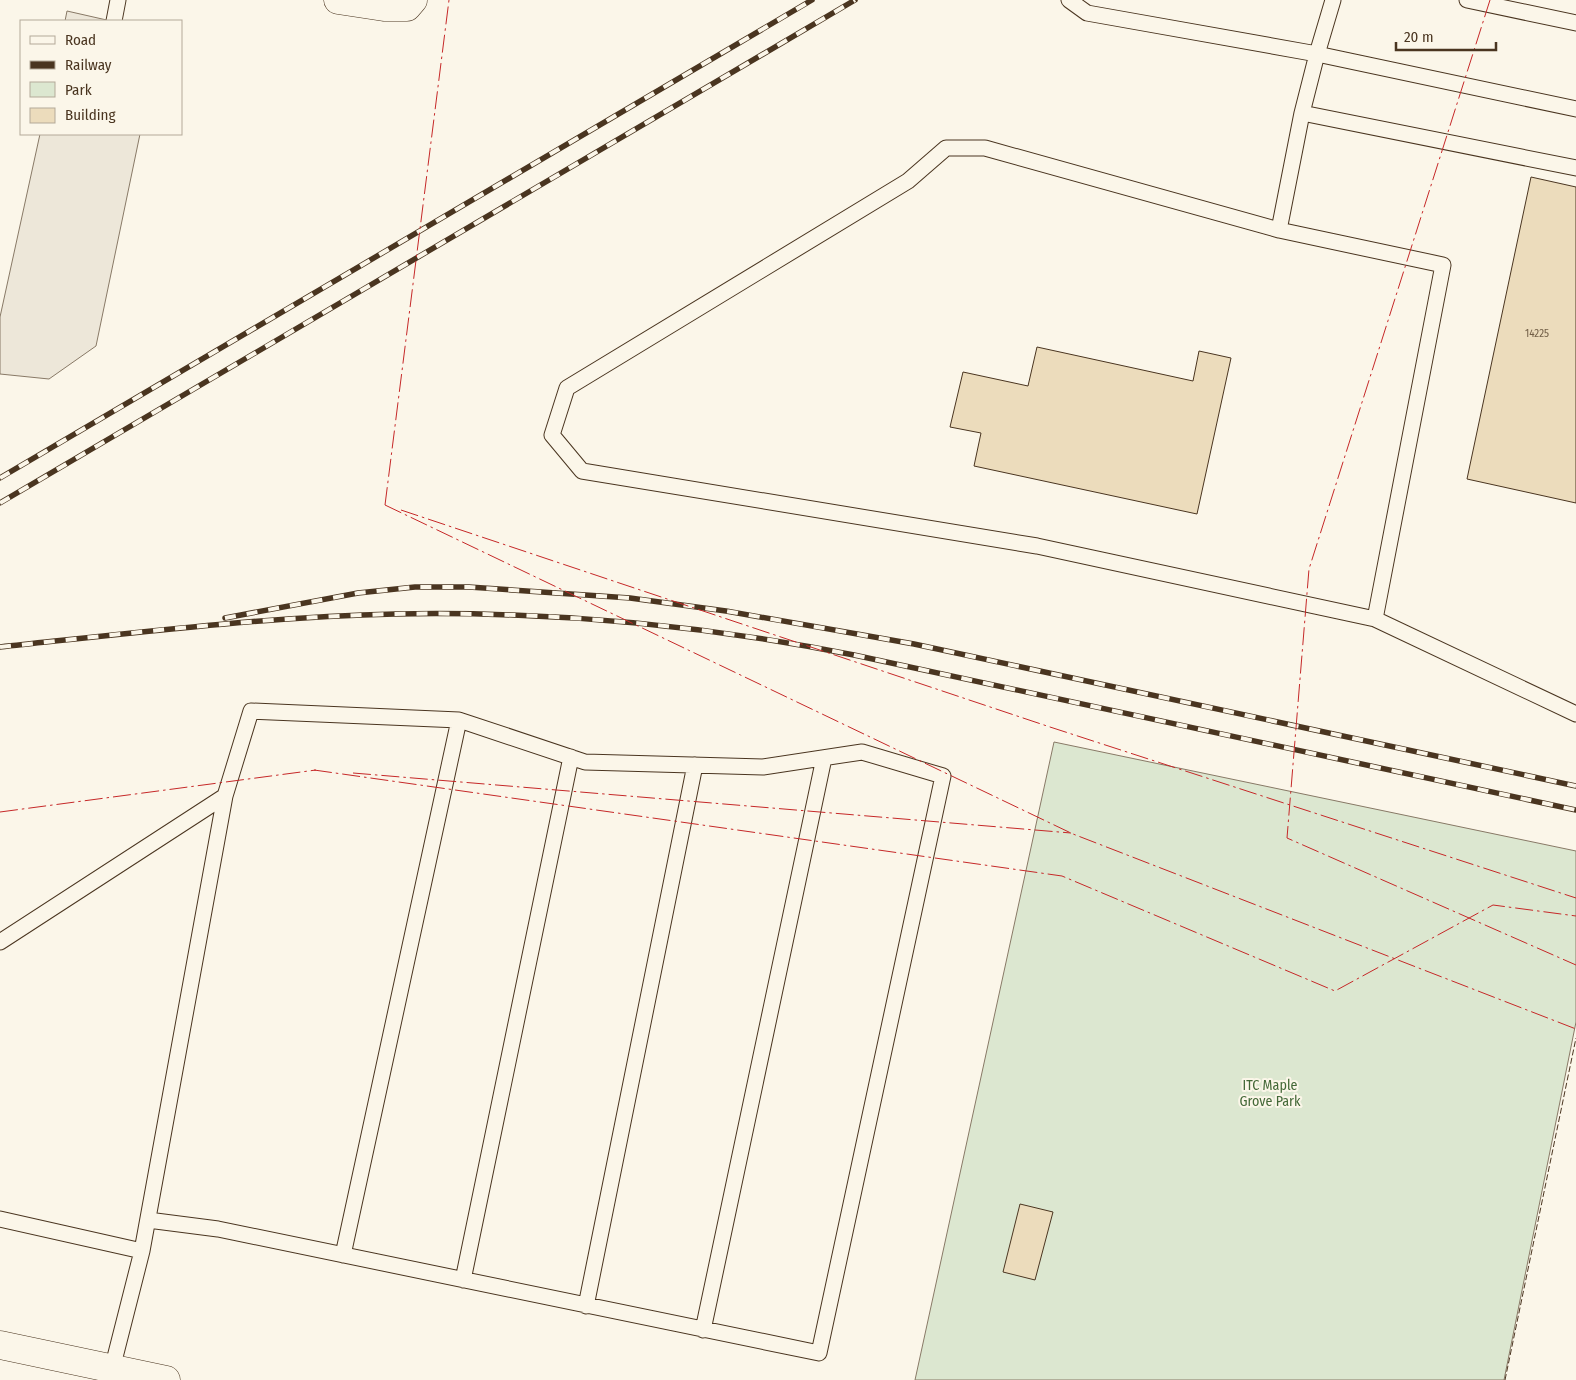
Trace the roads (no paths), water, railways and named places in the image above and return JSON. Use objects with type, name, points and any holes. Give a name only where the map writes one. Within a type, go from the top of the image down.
[{"type":"street","points":[[338,0],[384,7],[407,7],[413,0]]},
{"type":"street","points":[[0,1345],[111,1374],[166,1380]]},
{"type":"lane","points":[[114,20],[118,0]]},
{"type":"lane","points":[[1069,0],[1087,13],[1317,54],[1576,109]]},
{"type":"lane","points":[[1278,230],[1302,113],[1333,0]]},
{"type":"lane","points":[[1467,0],[1576,23]]},
{"type":"lane","points":[[1302,113],[1576,168]]},
{"type":"lane","points":[[1375,619],[1443,265],[1278,230],[985,148],[946,148],[908,181],[567,388],[552,435],[582,471],[1037,546],[1375,619],[1576,714]]},
{"type":"lane","points":[[111,1374],[142,1251],[226,796],[251,712],[459,720],[585,762],[763,767],[862,752],[943,776],[819,1353],[218,1229],[148,1220]]},
{"type":"lane","points":[[343,1255],[459,720]]},
{"type":"lane","points":[[463,1280],[572,757]]},
{"type":"lane","points":[[703,1330],[824,758]]},
{"type":"lane","points":[[586,1306],[695,765]]},
{"type":"lane","points":[[0,942],[226,796]]},
{"type":"lane","points":[[0,1219],[142,1251]]},
{"type":"railway","points":[[0,478],[812,0]]},
{"type":"railway","points":[[0,503],[855,0]]},
{"type":"railway","points":[[225,618],[358,593],[415,587],[469,587],[630,598],[726,611],[914,644],[1576,786]]},
{"type":"railway","points":[[0,647],[247,622],[395,614],[510,615],[626,622],[740,636],[854,655],[1576,810]]},
{"type":"park label","name":"ITC Maple Grove Park","points":[[1270,1094]]}]
